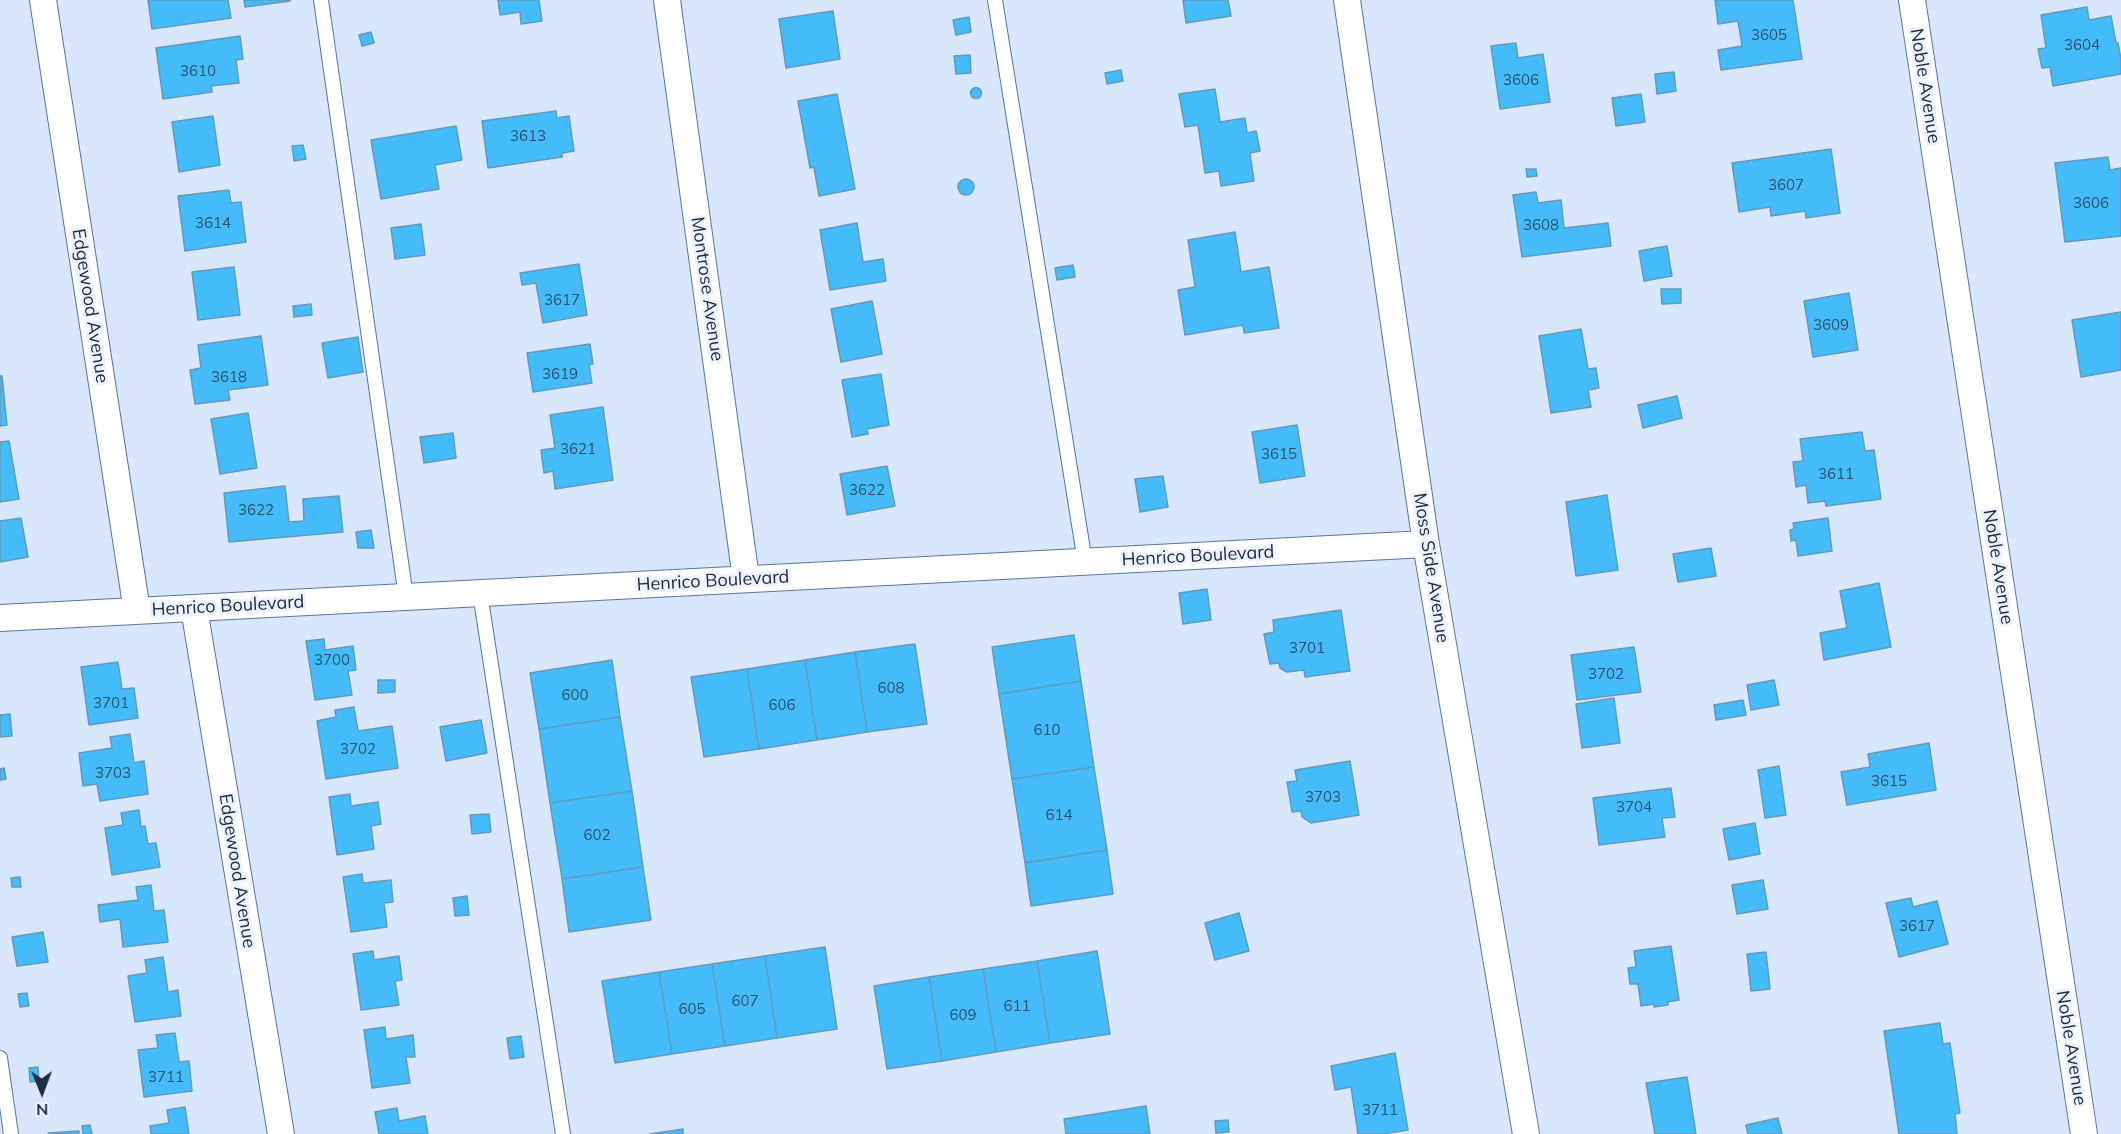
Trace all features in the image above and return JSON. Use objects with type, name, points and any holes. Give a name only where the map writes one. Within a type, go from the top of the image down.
[{"type":"street","name":"Edgewood Avenue","points":[[43,0],[137,611]]},
{"type":"street","name":"Montrose Avenue","points":[[667,0],[746,579]]},
{"type":"street","name":"Moss Side Avenue","points":[[1347,0],[1426,544],[1526,1134]]},
{"type":"street","name":"Noble Avenue","points":[[1912,0],[2084,1134]]},
{"type":"street","name":"Henrico Boulevard","points":[[0,618],[1426,544]]},
{"type":"street","name":"Edgewood Avenue","points":[[194,608],[281,1134]]},
{"type":"lane","points":[[321,0],[406,597]]},
{"type":"lane","points":[[995,0],[1085,562]]},
{"type":"lane","points":[[480,593],[563,1134]]},
{"type":"lane","points":[[0,1058],[11,1134]]},
{"type":"building","points":[[148,0],[228,0],[231,18],[152,29]]},
{"type":"building","points":[[244,0],[290,0],[290,1],[245,7]]},
{"type":"building","points":[[498,0],[539,0],[542,21],[521,24],[520,12],[500,15]]},
{"type":"building","points":[[1183,0],[1228,0],[1231,16],[1186,23]]},
{"type":"building","points":[[1715,0],[1793,0],[1802,59],[1721,70],[1718,50],[1742,46],[1738,21],[1718,24]]},
{"type":"building","points":[[2087,7],[2089,20],[2111,16],[2121,59],[2121,74],[2053,86],[2050,67],[2042,68],[2038,49],[2046,48],[2041,15]]},
{"type":"building","points":[[833,11],[840,59],[786,68],[779,19]]},
{"type":"building","points":[[969,17],[971,32],[956,35],[953,20]]},
{"type":"building","points":[[371,32],[374,43],[362,46],[359,35]]},
{"type":"building","points":[[240,36],[243,59],[236,60],[239,83],[211,86],[212,92],[163,99],[156,48]]},
{"type":"building","points":[[1516,43],[1518,58],[1543,54],[1550,102],[1500,109],[1491,46]]},
{"type":"building","points":[[970,55],[971,73],[956,74],[954,56]]},
{"type":"building","points":[[1121,70],[1123,81],[1107,84],[1105,73]]},
{"type":"building","points":[[1674,72],[1676,91],[1657,94],[1655,74]]},
{"type":"building","points":[[976,87],[982,93],[976,99],[970,93]]},
{"type":"building","points":[[1215,89],[1220,122],[1245,118],[1247,133],[1256,131],[1260,151],[1250,153],[1254,181],[1221,186],[1219,171],[1205,173],[1198,125],[1185,127],[1179,94]]},
{"type":"building","points":[[837,94],[855,189],[819,196],[814,167],[810,168],[798,101]]},
{"type":"building","points":[[1641,94],[1645,122],[1616,126],[1612,98]]},
{"type":"building","points":[[556,111],[557,118],[569,116],[574,151],[562,153],[562,157],[488,168],[482,121]]},
{"type":"building","points":[[213,116],[220,165],[179,172],[172,122]]},
{"type":"building","points":[[456,126],[462,160],[435,165],[439,189],[381,199],[371,140]]},
{"type":"building","points":[[303,145],[306,159],[294,161],[292,146]]},
{"type":"building","points":[[1831,149],[1840,213],[1806,218],[1805,211],[1771,216],[1770,207],[1739,212],[1732,163]]},
{"type":"building","points":[[2108,157],[2110,170],[2121,168],[2121,236],[2065,242],[2055,163]]},
{"type":"building","points":[[1526,169],[1536,169],[1537,176],[1527,177]]},
{"type":"building","points":[[966,179],[972,181],[974,187],[972,193],[966,195],[960,193],[958,187],[960,181]]},
{"type":"building","points":[[229,190],[231,203],[241,202],[246,242],[185,251],[178,196]]},
{"type":"building","points":[[1536,192],[1538,203],[1561,200],[1564,228],[1608,223],[1611,246],[1522,257],[1513,195]]},
{"type":"building","points":[[857,223],[863,262],[883,259],[886,281],[830,290],[820,230]]},
{"type":"building","points":[[421,224],[425,255],[395,259],[391,228]]},
{"type":"building","points":[[1235,232],[1241,272],[1269,267],[1279,328],[1244,333],[1243,325],[1185,335],[1178,290],[1195,287],[1188,240]]},
{"type":"building","points":[[1667,246],[1672,276],[1644,281],[1639,251]]},
{"type":"building","points":[[579,264],[587,315],[543,323],[536,283],[522,285],[520,273]]},
{"type":"building","points":[[1073,265],[1075,277],[1057,280],[1055,268]]},
{"type":"building","points":[[234,267],[240,315],[198,320],[192,272]]},
{"type":"building","points":[[1661,289],[1681,289],[1681,303],[1662,304]]},
{"type":"building","points":[[1849,293],[1858,350],[1813,357],[1804,301]]},
{"type":"building","points":[[872,301],[882,354],[841,362],[831,309]]},
{"type":"building","points":[[311,304],[312,315],[294,317],[293,306]]},
{"type":"building","points":[[2121,312],[2121,370],[2081,377],[2072,320]]},
{"type":"building","points":[[1581,329],[1588,369],[1596,368],[1599,388],[1588,390],[1591,407],[1551,413],[1539,336]]},
{"type":"building","points":[[261,336],[268,385],[228,390],[230,400],[195,404],[190,370],[201,368],[198,345]]},
{"type":"building","points":[[358,337],[363,372],[328,378],[322,343]]},
{"type":"building","points":[[590,344],[593,364],[589,365],[592,383],[533,392],[527,353]]},
{"type":"building","points":[[881,374],[889,425],[867,429],[868,434],[852,437],[842,380]]},
{"type":"building","points":[[0,376],[2,376],[7,425],[0,426]]},
{"type":"building","points":[[1677,396],[1682,418],[1643,428],[1638,405]]},
{"type":"building","points":[[603,407],[613,480],[555,489],[553,471],[544,473],[541,450],[555,448],[550,415]]},
{"type":"building","points":[[248,413],[257,468],[220,474],[211,419]]},
{"type":"building","points":[[1297,425],[1305,476],[1260,483],[1252,432]]},
{"type":"building","points":[[1862,432],[1865,451],[1874,450],[1881,499],[1826,506],[1825,501],[1808,503],[1806,485],[1796,487],[1793,462],[1803,461],[1800,439]]},
{"type":"building","points":[[453,433],[456,458],[424,463],[420,437]]},
{"type":"building","points":[[9,441],[19,499],[0,502],[0,442]]},
{"type":"building","points":[[887,466],[895,506],[847,515],[840,474]]},
{"type":"building","points":[[1163,476],[1168,507],[1140,512],[1135,479]]},
{"type":"building","points":[[285,486],[289,522],[304,521],[303,499],[339,496],[343,532],[229,542],[224,493]]},
{"type":"building","points":[[1607,495],[1618,570],[1576,576],[1566,502]]},
{"type":"building","points":[[21,518],[28,557],[0,562],[0,521]]},
{"type":"building","points":[[1828,518],[1832,551],[1798,556],[1796,540],[1791,541],[1790,530],[1794,529],[1793,523]]},
{"type":"building","points":[[371,530],[374,548],[358,548],[356,532]]},
{"type":"building","points":[[1711,548],[1716,576],[1678,582],[1673,554]]},
{"type":"building","points":[[1879,583],[1891,647],[1824,660],[1820,633],[1847,628],[1840,591]]},
{"type":"building","points":[[1207,589],[1211,620],[1183,624],[1179,593]]},
{"type":"building","points":[[1341,610],[1350,671],[1305,677],[1304,670],[1287,672],[1280,668],[1279,663],[1270,664],[1264,634],[1274,632],[1273,620]]},
{"type":"building","points":[[1074,635],[1081,681],[999,694],[992,647]]},
{"type":"building","points":[[324,639],[325,650],[353,646],[356,670],[348,671],[352,695],[315,700],[306,641]]},
{"type":"building","points":[[915,644],[927,724],[867,732],[855,652]]},
{"type":"building","points":[[1634,647],[1641,692],[1577,700],[1571,655]]},
{"type":"building","points":[[855,652],[867,732],[817,740],[805,660]]},
{"type":"building","points":[[612,660],[620,717],[539,729],[530,673]]},
{"type":"building","points":[[805,660],[817,740],[759,749],[747,669]]},
{"type":"building","points":[[118,662],[122,689],[134,688],[138,718],[89,725],[81,667]]},
{"type":"building","points":[[747,669],[759,749],[704,757],[691,677]]},
{"type":"building","points":[[378,680],[395,680],[395,692],[378,693]]},
{"type":"building","points":[[1774,680],[1779,705],[1751,710],[1747,685]]},
{"type":"building","points":[[1081,681],[1094,767],[1012,779],[999,694]]},
{"type":"building","points":[[1614,698],[1620,743],[1582,748],[1576,704]]},
{"type":"building","points":[[1743,700],[1746,715],[1716,720],[1714,705]]},
{"type":"building","points":[[354,707],[358,731],[392,726],[398,768],[326,779],[317,721],[336,717],[335,710]]},
{"type":"building","points":[[10,714],[12,736],[0,737],[0,715]]},
{"type":"building","points":[[620,717],[632,791],[550,803],[539,729]]},
{"type":"building","points":[[481,720],[487,753],[446,761],[440,727]]},
{"type":"building","points":[[130,734],[134,763],[144,761],[148,794],[100,801],[97,784],[83,786],[79,753],[112,748],[110,737]]},
{"type":"building","points":[[1929,743],[1936,790],[1847,805],[1841,772],[1870,767],[1868,754]]},
{"type":"building","points":[[1350,761],[1359,815],[1311,823],[1302,817],[1301,811],[1292,812],[1287,782],[1297,781],[1295,770]]},
{"type":"building","points":[[1779,766],[1786,815],[1765,818],[1758,770]]},
{"type":"building","points":[[1094,767],[1107,850],[1025,863],[1012,779]]},
{"type":"building","points":[[4,768],[6,779],[0,780],[0,769]]},
{"type":"building","points":[[1671,788],[1675,817],[1662,818],[1665,837],[1599,845],[1593,798]]},
{"type":"building","points":[[632,791],[643,867],[562,879],[550,803]]},
{"type":"building","points":[[350,794],[351,806],[378,802],[381,824],[371,826],[374,849],[337,855],[329,797]]},
{"type":"building","points":[[139,810],[141,827],[145,826],[148,844],[156,843],[160,867],[112,875],[105,828],[123,825],[121,813]]},
{"type":"building","points":[[489,814],[491,832],[472,834],[470,815]]},
{"type":"building","points":[[1755,823],[1760,854],[1729,860],[1723,829]]},
{"type":"building","points":[[1107,850],[1113,894],[1031,906],[1025,863]]},
{"type":"building","points":[[643,867],[651,920],[569,932],[562,879]]},
{"type":"building","points":[[362,874],[363,883],[391,880],[393,902],[384,903],[387,927],[351,932],[343,877]]},
{"type":"building","points":[[20,877],[21,887],[12,887],[11,878]]},
{"type":"building","points":[[1763,880],[1768,909],[1737,914],[1732,885]]},
{"type":"building","points":[[151,885],[154,911],[164,910],[168,942],[123,947],[120,919],[100,922],[98,905],[138,900],[136,887]]},
{"type":"building","points":[[467,896],[469,915],[455,916],[453,898]]},
{"type":"building","points":[[1911,898],[1913,907],[1937,901],[1948,944],[1899,957],[1886,903]]},
{"type":"building","points":[[1239,913],[1249,951],[1215,960],[1205,923]]},
{"type":"building","points":[[43,932],[48,962],[17,966],[12,937]]},
{"type":"building","points":[[1671,946],[1679,1000],[1668,1002],[1668,1005],[1641,1006],[1638,984],[1630,984],[1628,968],[1636,967],[1634,951]]},
{"type":"building","points":[[825,947],[837,1029],[777,1038],[765,956]]},
{"type":"building","points":[[373,951],[374,960],[399,956],[402,980],[395,981],[399,1005],[361,1010],[353,954]]},
{"type":"building","points":[[1097,951],[1110,1034],[1050,1043],[1037,961]]},
{"type":"building","points":[[1766,952],[1770,989],[1751,991],[1747,954]]},
{"type":"building","points":[[765,956],[777,1038],[725,1046],[712,964]]},
{"type":"building","points":[[163,957],[168,992],[178,990],[181,1016],[135,1022],[128,976],[147,973],[145,960]]},
{"type":"building","points":[[1037,961],[1050,1043],[996,1052],[983,969]]},
{"type":"building","points":[[712,964],[725,1046],[672,1054],[659,972]]},
{"type":"building","points":[[983,969],[996,1052],[942,1061],[929,977]]},
{"type":"building","points":[[659,972],[672,1054],[615,1063],[602,981]]},
{"type":"building","points":[[929,977],[942,1061],[887,1069],[874,986]]},
{"type":"building","points":[[27,993],[29,1006],[20,1007],[18,994]]},
{"type":"building","points":[[1940,1023],[1943,1044],[1950,1043],[1960,1113],[1955,1114],[1957,1134],[1899,1134],[1884,1031]]},
{"type":"building","points":[[385,1027],[386,1039],[413,1035],[415,1057],[406,1057],[410,1083],[372,1088],[364,1030]]},
{"type":"building","points":[[175,1033],[179,1062],[189,1061],[192,1091],[144,1097],[138,1050],[158,1048],[156,1035]]},
{"type":"building","points":[[521,1036],[524,1057],[510,1059],[507,1038]]},
{"type":"building","points":[[1395,1053],[1408,1130],[1383,1134],[1358,1134],[1351,1087],[1335,1090],[1331,1066]]},
{"type":"building","points":[[38,1067],[39,1081],[30,1082],[29,1068]]},
{"type":"building","points":[[1687,1077],[1696,1134],[1655,1134],[1646,1083]]},
{"type":"building","points":[[1146,1106],[1150,1134],[1066,1134],[1064,1119]]},
{"type":"building","points":[[185,1107],[189,1134],[151,1134],[150,1126],[169,1123],[167,1110]]},
{"type":"building","points":[[397,1108],[399,1121],[425,1116],[428,1134],[379,1134],[375,1112]]},
{"type":"building","points":[[1778,1118],[1782,1134],[1748,1134],[1746,1125]]},
{"type":"building","points":[[1228,1120],[1229,1132],[1216,1133],[1215,1121]]},
{"type":"building","points":[[90,1125],[92,1134],[83,1134],[82,1126]]},
{"type":"building","points":[[683,1129],[683,1134],[650,1134]]},
{"type":"building","points":[[79,1131],[79,1134],[48,1133]]}]
